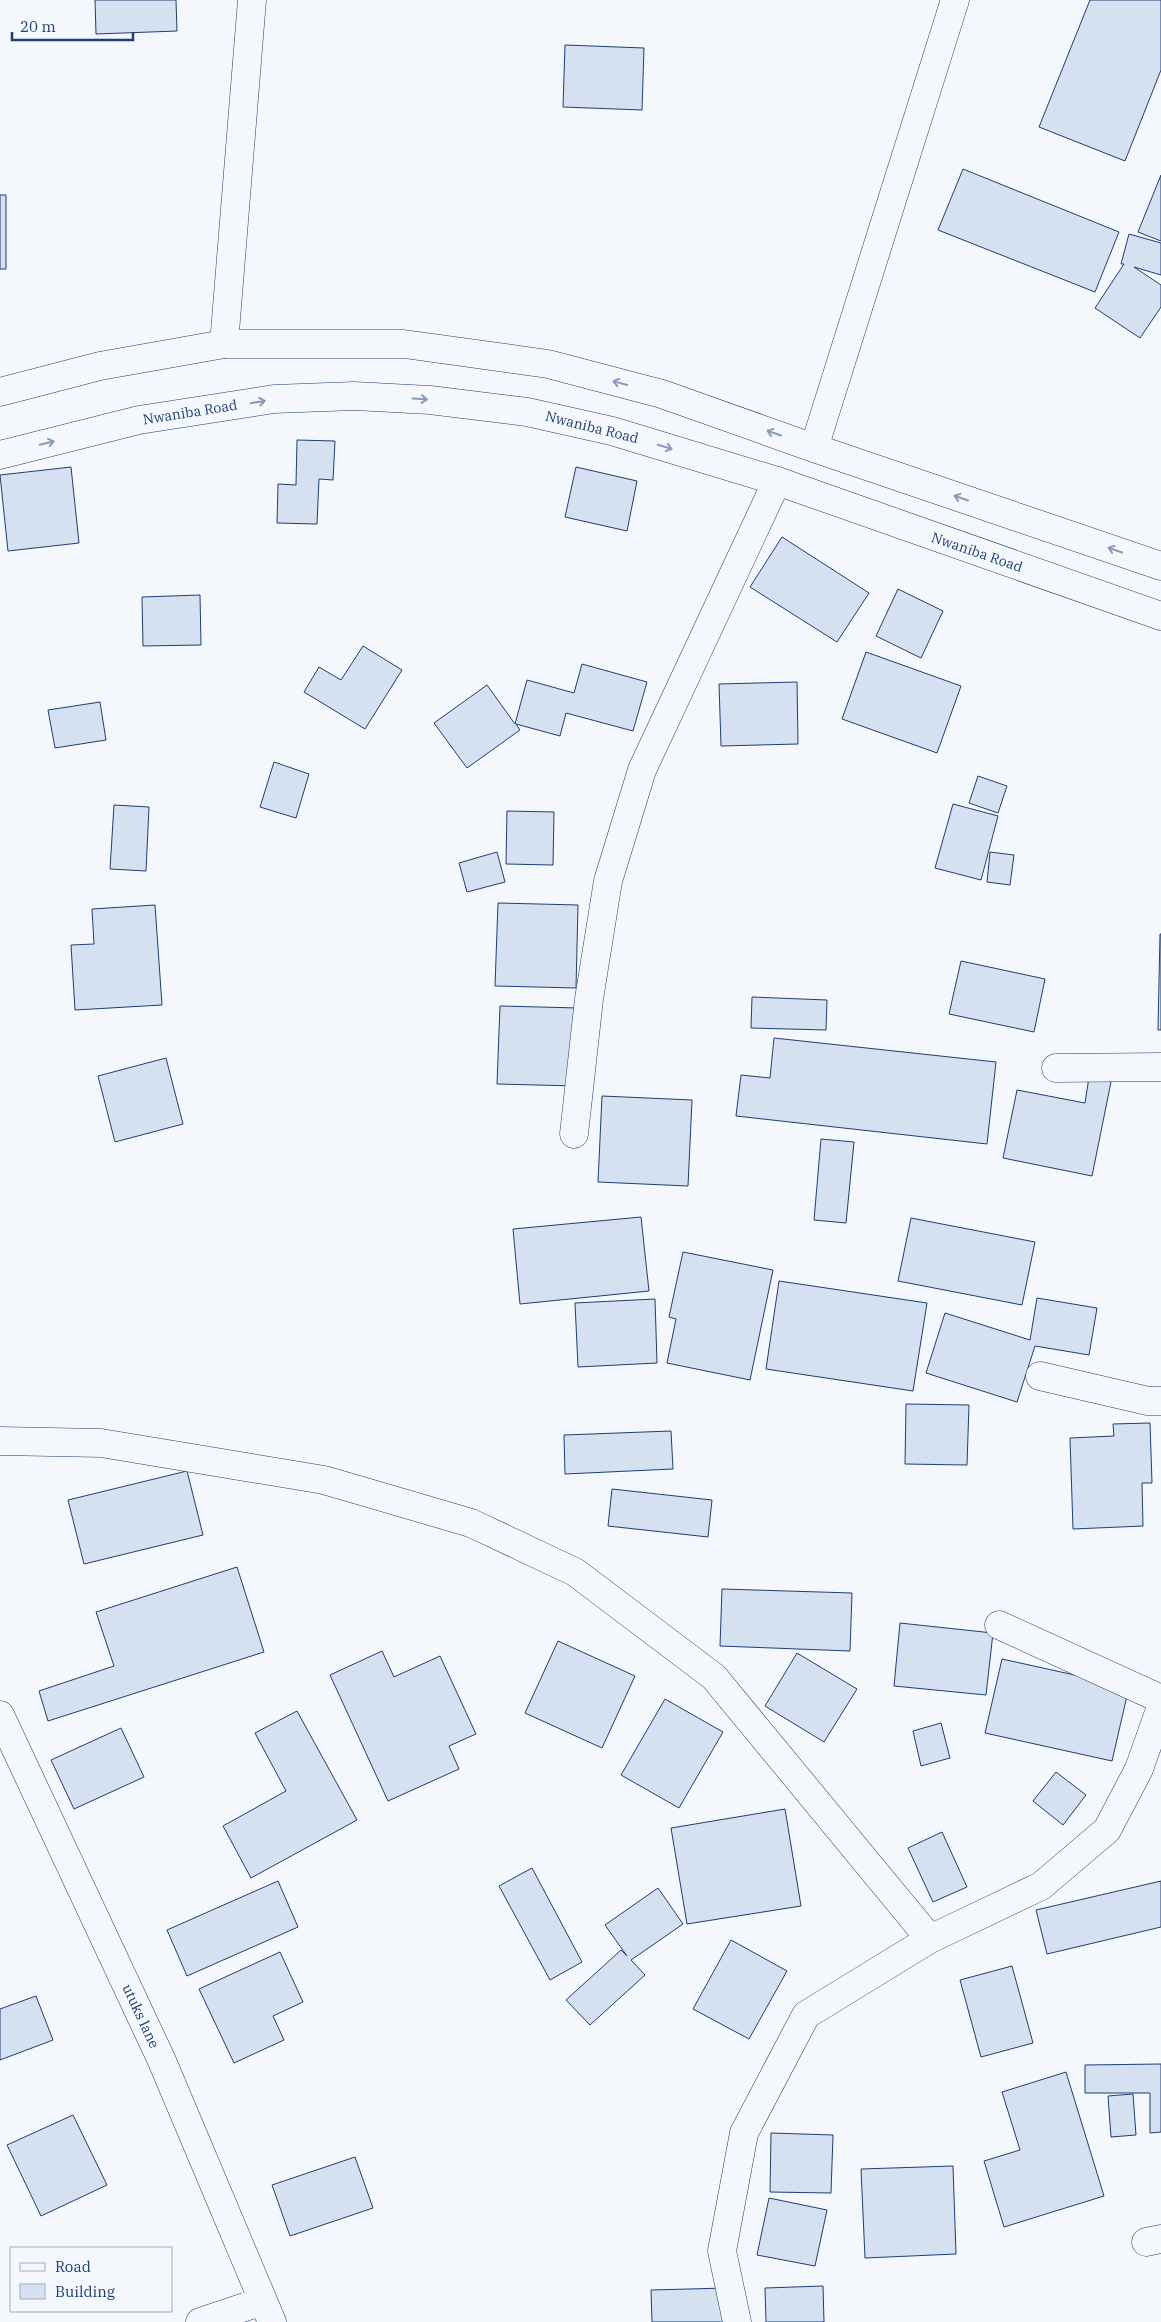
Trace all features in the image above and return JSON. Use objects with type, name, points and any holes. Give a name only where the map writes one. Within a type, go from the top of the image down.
[{"type":"street","points":[[224,344],[252,0]]},
{"type":"street","points":[[814,448],[955,0]]},
{"type":"street","points":[[0,392],[100,366],[224,344],[404,344],[548,364],[662,394],[814,448],[1161,566]]},
{"type":"street","name":"Nwaniba Road","points":[[0,455],[139,420],[274,399],[354,396],[430,400],[528,412],[612,430],[777,481],[1161,616]]},
{"type":"street","points":[[574,1134],[589,1000],[608,881],[639,780],[777,481]]},
{"type":"street","points":[[1056,1068],[1161,1067]]},
{"type":"street","points":[[1040,1376],[1148,1402],[1161,1401]]},
{"type":"street","points":[[0,1441],[101,1443],[324,1480],[471,1523],[575,1572],[714,1677],[930,1939]]},
{"type":"street","points":[[999,1625],[1161,1699]]},
{"type":"street","points":[[737,2322],[722,2251],[744,2133],[806,2014],[930,1939],[1041,1886],[1107,1830],[1139,1769],[1161,1707]]},
{"type":"street","name":"utuks lane","points":[[0,1715],[162,2061],[267,2312]]},
{"type":"street","points":[[200,2322],[267,2312]]},
{"type":"building","points":[[95,0],[176,0],[177,31],[96,34]]},
{"type":"building","points":[[1090,0],[1161,0],[1161,70],[1125,161],[1039,127]]},
{"type":"building","points":[[565,45],[644,48],[642,110],[563,107]]},
{"type":"building","points":[[963,169],[1119,232],[1095,292],[938,230]]},
{"type":"building","points":[[1161,175],[1161,241],[1138,232]]},
{"type":"building","points":[[0,195],[6,195],[6,269],[0,269]]},
{"type":"building","points":[[1129,234],[1161,243],[1161,275],[1134,267],[1161,285],[1161,307],[1140,338],[1095,308],[1124,264],[1121,264]]},
{"type":"building","points":[[297,440],[335,441],[333,480],[319,479],[317,524],[277,523],[278,484],[296,485]]},
{"type":"building","points":[[71,467],[79,543],[8,551],[0,475]]},
{"type":"building","points":[[576,467],[637,481],[627,531],[565,517]]},
{"type":"building","points":[[782,537],[869,593],[837,642],[750,587]]},
{"type":"building","points":[[898,589],[943,611],[921,658],[876,636]]},
{"type":"building","points":[[200,595],[201,645],[143,646],[142,597]]},
{"type":"building","points":[[363,646],[402,670],[365,729],[304,692],[319,667],[341,680]]},
{"type":"building","points":[[866,652],[961,686],[937,753],[842,719]]},
{"type":"building","points":[[582,664],[647,682],[633,731],[566,713],[560,736],[516,724],[520,730],[467,768],[434,723],[487,685],[515,724],[527,680],[574,693]]},
{"type":"building","points":[[797,682],[798,744],[721,746],[719,684]]},
{"type":"building","points":[[100,702],[106,740],[55,748],[48,710]]},
{"type":"building","points":[[274,762],[309,774],[296,818],[260,807]]},
{"type":"building","points":[[978,776],[1007,786],[998,813],[969,803]]},
{"type":"building","points":[[953,804],[998,816],[981,880],[935,868]]},
{"type":"building","points":[[114,805],[149,807],[146,871],[110,869]]},
{"type":"building","points":[[507,811],[554,812],[553,865],[506,864]]},
{"type":"building","points":[[497,852],[505,882],[467,892],[459,863]]},
{"type":"building","points":[[990,852],[1014,855],[1010,885],[987,882]]},
{"type":"building","points":[[498,903],[578,905],[576,988],[495,986]]},
{"type":"building","points":[[155,905],[162,1005],[75,1010],[71,945],[94,944],[92,909]]},
{"type":"building","points":[[1160,934],[1161,1030],[1158,1030]]},
{"type":"building","points":[[961,961],[1045,979],[1034,1032],[949,1014]]},
{"type":"building","points":[[752,997],[827,1000],[826,1030],[751,1028]]},
{"type":"building","points":[[500,1006],[579,1008],[576,1086],[497,1084]]},
{"type":"building","points":[[774,1038],[996,1062],[987,1144],[736,1116],[741,1075],[770,1078]]},
{"type":"building","points":[[166,1058],[183,1124],[115,1142],[98,1076]]},
{"type":"building","points":[[1089,1077],[1111,1082],[1092,1176],[1003,1158],[1017,1090],[1085,1103]]},
{"type":"building","points":[[602,1096],[692,1100],[688,1186],[598,1182]]},
{"type":"building","points":[[821,1139],[854,1142],[846,1223],[814,1220]]},
{"type":"building","points":[[641,1217],[649,1291],[520,1304],[513,1229]]},
{"type":"building","points":[[911,1218],[1035,1242],[1022,1305],[898,1281]]},
{"type":"building","points":[[683,1252],[773,1270],[750,1380],[667,1363],[676,1319],[669,1317]]},
{"type":"building","points":[[779,1281],[927,1303],[913,1391],[766,1369]]},
{"type":"building","points":[[1037,1298],[1097,1308],[1089,1355],[1035,1346],[1017,1402],[926,1373],[945,1313],[1030,1340]]},
{"type":"building","points":[[655,1299],[657,1363],[578,1367],[575,1303]]},
{"type":"building","points":[[906,1404],[969,1405],[967,1465],[905,1464]]},
{"type":"building","points":[[1150,1423],[1152,1483],[1142,1483],[1143,1526],[1073,1529],[1070,1438],[1114,1436],[1113,1424]]},
{"type":"building","points":[[671,1431],[673,1469],[565,1474],[564,1435]]},
{"type":"building","points":[[187,1471],[203,1535],[84,1564],[68,1500]]},
{"type":"building","points":[[612,1489],[712,1500],[708,1537],[608,1526]]},
{"type":"building","points":[[237,1567],[264,1652],[48,1721],[39,1691],[114,1666],[96,1612]]},
{"type":"building","points":[[722,1589],[852,1593],[850,1651],[720,1646]]},
{"type":"building","points":[[900,1623],[993,1633],[986,1695],[894,1686]]},
{"type":"building","points":[[558,1641],[635,1676],[602,1748],[525,1713]]},
{"type":"building","points":[[382,1651],[394,1677],[440,1656],[476,1734],[449,1746],[459,1769],[388,1801],[330,1675]]},
{"type":"building","points":[[797,1653],[857,1689],[824,1742],[765,1706]]},
{"type":"building","points":[[1002,1659],[1129,1687],[1112,1761],[985,1733]]},
{"type":"building","points":[[665,1699],[723,1732],[679,1808],[621,1775]]},
{"type":"building","points":[[297,1711],[357,1820],[251,1878],[223,1826],[286,1791],[255,1733]]},
{"type":"building","points":[[941,1723],[950,1758],[921,1766],[913,1731]]},
{"type":"building","points":[[121,1728],[144,1777],[74,1809],[51,1760]]},
{"type":"building","points":[[1056,1772],[1086,1795],[1063,1825],[1033,1801]]},
{"type":"building","points":[[785,1809],[801,1906],[687,1924],[671,1828]]},
{"type":"building","points":[[942,1832],[967,1887],[933,1902],[908,1848]]},
{"type":"building","points":[[532,1868],[582,1962],[550,1980],[499,1886]]},
{"type":"building","points":[[278,1881],[298,1927],[187,1976],[167,1930]]},
{"type":"building","points":[[1161,1881],[1161,1927],[1047,1954],[1036,1910]]},
{"type":"building","points":[[658,1888],[683,1924],[631,1960],[645,1975],[590,2025],[566,2000],[621,1950],[627,1956],[605,1925]]},
{"type":"building","points":[[731,1940],[787,1971],[749,2039],[693,2009]]},
{"type":"building","points":[[280,1952],[303,2002],[273,2016],[284,2040],[234,2063],[199,1989]]},
{"type":"building","points":[[1012,1966],[1033,2043],[981,2057],[960,1980]]},
{"type":"building","points":[[36,1996],[53,2040],[0,2060],[0,2009]]},
{"type":"building","points":[[1161,2064],[1161,2132],[1150,2133],[1150,2093],[1085,2093],[1085,2065]]},
{"type":"building","points":[[1066,2072],[1104,2196],[1004,2227],[984,2161],[1020,2150],[1002,2092]]},
{"type":"building","points":[[1133,2094],[1136,2135],[1111,2137],[1108,2096]]},
{"type":"building","points":[[73,2115],[107,2185],[41,2216],[7,2145]]},
{"type":"building","points":[[771,2133],[833,2135],[831,2193],[770,2192]]},
{"type":"building","points":[[355,2157],[373,2208],[290,2236],[272,2185]]},
{"type":"building","points":[[953,2166],[956,2254],[865,2258],[861,2169]]},
{"type":"building","points":[[769,2198],[827,2210],[815,2266],[757,2255]]},
{"type":"building","points":[[823,2286],[824,2322],[766,2322],[765,2288]]},
{"type":"building","points":[[726,2288],[727,2322],[652,2322],[651,2290]]}]
